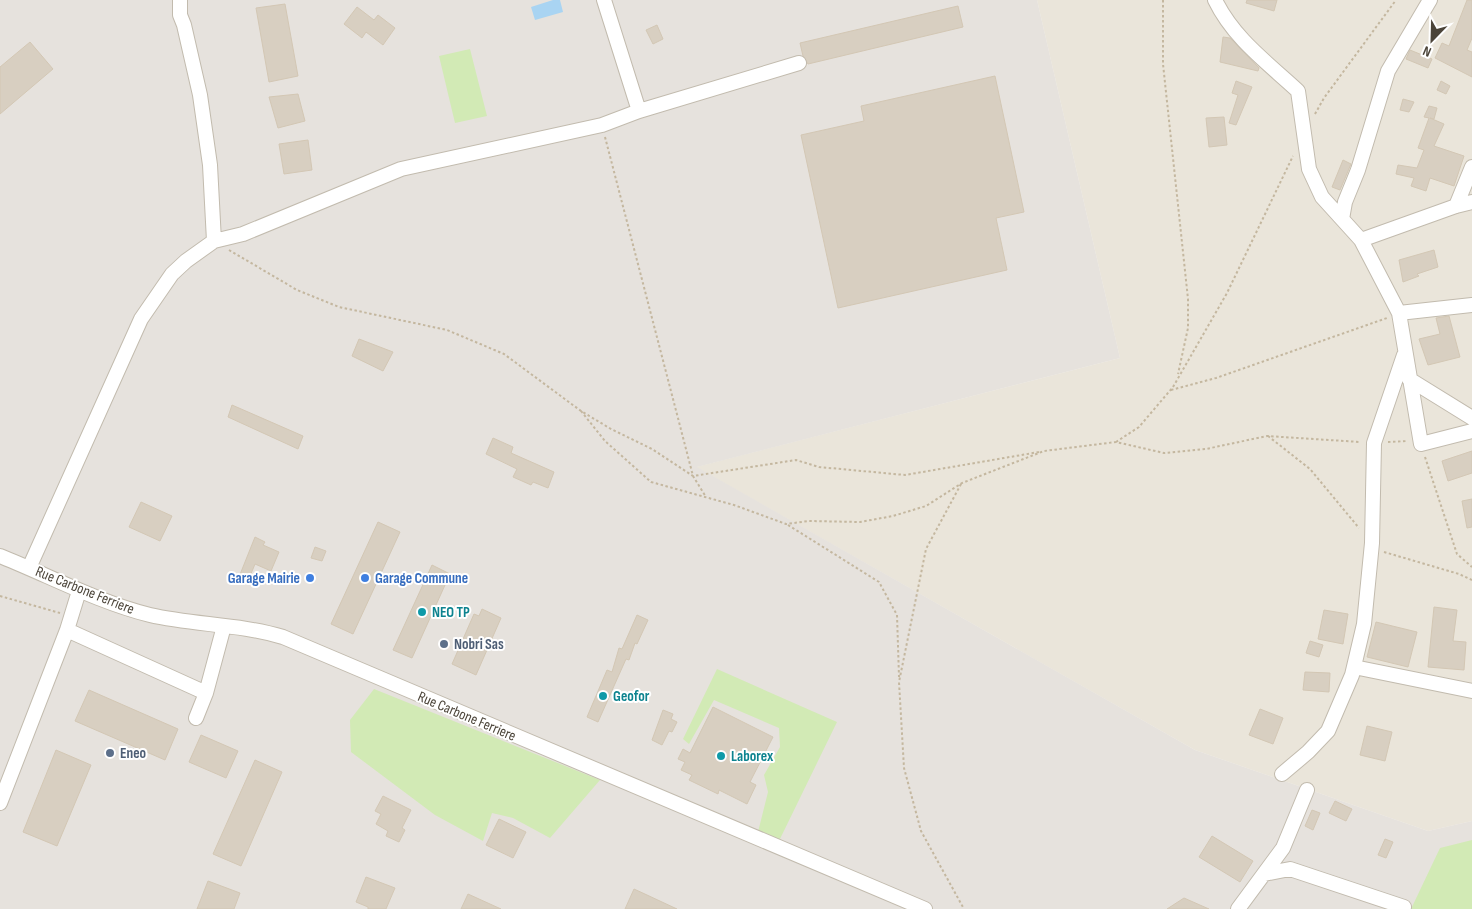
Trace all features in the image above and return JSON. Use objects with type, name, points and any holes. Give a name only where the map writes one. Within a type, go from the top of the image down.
[{"type":"street","points":[[180,0],[180,16],[184,25],[200,96],[210,165],[214,241]]},
{"type":"street","points":[[604,0],[639,111]]},
{"type":"street","points":[[1215,0],[1232,28],[1254,54],[1298,91],[1309,170],[1322,197],[1361,240],[1399,313],[1404,354],[1422,444],[1472,431]]},
{"type":"street","points":[[1342,220],[1345,202],[1358,170],[1388,71],[1430,0]]},
{"type":"street","points":[[29,568],[141,318],[172,274],[186,261],[214,241],[242,234],[401,169],[602,125],[639,111],[799,62]]},
{"type":"street","points":[[1456,206],[1472,167]]},
{"type":"street","points":[[1361,240],[1472,202]]},
{"type":"street","points":[[1399,313],[1472,305]]},
{"type":"street","points":[[1282,774],[1308,752],[1328,731],[1354,668],[1364,624],[1372,543],[1374,443],[1404,354]]},
{"type":"street","points":[[1409,379],[1472,418]]},
{"type":"street","name":"Rue Carbone Ferriere","points":[[0,556],[79,590],[149,614],[175,620],[269,633],[308,647],[925,909]]},
{"type":"street","points":[[0,803],[69,623],[79,590]]},
{"type":"street","points":[[69,623],[206,693]]},
{"type":"street","points":[[196,718],[206,693],[224,626]]},
{"type":"street","points":[[1354,668],[1472,691]]},
{"type":"street","points":[[1238,909],[1283,848],[1307,790]]},
{"type":"street","points":[[1264,874],[1290,869],[1404,907]]},
{"type":"path","points":[[1163,0],[1163,64],[1188,299],[1188,328],[1178,376]]},
{"type":"path","points":[[1116,442],[1139,428],[1178,376],[1227,293],[1324,98],[1396,0]]},
{"type":"path","points":[[602,125],[694,476],[706,498]]},
{"type":"path","points":[[214,241],[297,290],[339,307],[447,330],[504,354],[581,411],[611,429],[652,449],[694,476],[796,460],[819,467],[905,475],[1044,451],[1116,442],[1164,453],[1206,449],[1267,436],[1374,443],[1404,440],[1422,444],[1457,554],[1472,567]]},
{"type":"path","points":[[1169,390],[1216,378],[1399,313]]},
{"type":"path","points":[[581,411],[605,441],[651,482],[786,524],[879,582],[897,615],[904,768],[921,831],[964,909]]},
{"type":"path","points":[[786,524],[809,521],[860,522],[893,516],[926,506],[962,483],[1044,451]]},
{"type":"path","points":[[899,682],[926,549],[962,483]]},
{"type":"path","points":[[0,596],[69,623]]},
{"type":"shaded area","points":[[0,0],[1037,0],[1120,358],[697,467],[1195,750],[1428,831],[1472,821],[1472,909],[0,909]]},
{"type":"shaded area","points":[[1037,0],[1472,0],[1472,821],[1428,831],[1195,750],[696,467],[1120,358]]},
{"type":"green space","points":[[470,49],[487,116],[455,123],[439,56]]},
{"type":"green space","points":[[717,669],[837,722],[779,841],[758,832],[768,792],[764,775],[780,747],[779,728],[714,700],[689,744],[683,739]]},
{"type":"green space","points":[[374,689],[600,780],[550,838],[513,818],[492,813],[483,841],[435,815],[351,752],[350,720]]},
{"type":"green space","points":[[1472,840],[1472,909],[1411,909],[1440,848]]},
{"type":"water","points":[[553,0],[560,0],[563,12],[535,20],[531,7]]},
{"type":"building","points":[[1247,0],[1277,0],[1274,11],[1246,3]]},
{"type":"building","points":[[1467,0],[1472,0],[1472,38],[1467,50],[1472,52],[1472,77],[1435,58],[1442,43],[1449,46]]},
{"type":"building","points":[[285,4],[298,76],[269,82],[256,8]]},
{"type":"building","points":[[958,6],[963,27],[808,64],[803,56],[800,43]]},
{"type":"building","points":[[357,7],[374,20],[378,15],[395,28],[383,45],[366,32],[362,38],[344,24]]},
{"type":"building","points":[[657,25],[663,39],[653,44],[646,30]]},
{"type":"building","points":[[1223,37],[1230,38],[1259,68],[1258,71],[1220,62]]},
{"type":"building","points":[[30,42],[53,69],[0,114],[0,67]]},
{"type":"building","points":[[1410,50],[1432,59],[1428,68],[1406,59]]},
{"type":"building","points":[[995,76],[1024,212],[996,218],[1007,270],[838,308],[801,135],[864,121],[861,106]]},
{"type":"building","points":[[1236,81],[1252,87],[1236,125],[1229,123],[1238,95],[1232,93]]},
{"type":"building","points":[[1441,81],[1450,86],[1446,94],[1437,90]]},
{"type":"building","points":[[298,94],[305,121],[278,128],[269,97]]},
{"type":"building","points":[[1403,99],[1414,102],[1409,112],[1400,110]]},
{"type":"building","points":[[1429,106],[1437,108],[1434,119],[1430,118],[1444,124],[1434,146],[1464,156],[1454,186],[1430,178],[1426,191],[1411,186],[1414,178],[1396,174],[1398,165],[1417,168],[1424,150],[1418,148],[1429,118],[1424,117]]},
{"type":"building","points":[[1224,117],[1227,145],[1209,147],[1206,118]]},
{"type":"building","points":[[308,140],[312,170],[284,174],[279,144]]},
{"type":"building","points":[[1343,160],[1351,164],[1340,190],[1332,187]]},
{"type":"building","points":[[1434,250],[1438,267],[1417,274],[1419,276],[1403,282],[1399,260]]},
{"type":"building","points":[[1449,316],[1460,357],[1428,365],[1419,339],[1440,334],[1436,318]]},
{"type":"building","points":[[359,339],[393,352],[383,371],[352,356]]},
{"type":"building","points":[[232,405],[303,436],[298,449],[228,417]]},
{"type":"building","points":[[493,438],[513,447],[511,453],[554,472],[548,488],[533,482],[531,485],[513,477],[517,469],[486,454]]},
{"type":"building","points":[[1472,451],[1472,473],[1448,481],[1442,461]]},
{"type":"building","points":[[1472,499],[1472,527],[1467,528],[1462,501]]},
{"type":"building","points":[[141,502],[172,516],[160,541],[129,527]]},
{"type":"building","name":"Garage Commune","points":[[378,522],[400,532],[353,634],[331,624]]},
{"type":"building","points":[[255,537],[265,542],[263,545],[279,552],[271,571],[255,564],[248,581],[239,577]]},
{"type":"building","points":[[315,547],[326,551],[322,561],[311,558]]},
{"type":"building","name":"NEO TP","points":[[432,565],[450,574],[412,658],[393,650]]},
{"type":"building","points":[[1434,607],[1457,610],[1453,641],[1466,642],[1464,670],[1428,667]]},
{"type":"building","points":[[482,609],[501,618],[476,675],[452,664],[474,614],[479,616]]},
{"type":"building","points":[[1324,610],[1348,614],[1343,644],[1318,639]]},
{"type":"building","points":[[637,615],[648,620],[637,644],[635,643],[629,660],[626,659],[598,722],[587,717],[607,670],[612,672],[619,648],[622,649]]},
{"type":"building","points":[[1376,622],[1417,632],[1408,667],[1367,657]]},
{"type":"building","points":[[1310,641],[1323,645],[1319,657],[1306,653]]},
{"type":"building","points":[[1305,672],[1330,673],[1329,692],[1303,690]]},
{"type":"building","points":[[89,690],[178,729],[165,760],[75,721]]},
{"type":"building","name":"Laborex","points":[[713,707],[773,737],[750,782],[756,785],[747,804],[719,790],[718,794],[689,780],[692,775],[681,770],[685,762],[678,759],[683,749],[690,753]]},
{"type":"building","points":[[1260,709],[1283,718],[1273,744],[1249,735]]},
{"type":"building","points":[[663,710],[673,714],[671,719],[677,722],[672,732],[669,731],[662,745],[652,740]]},
{"type":"building","points":[[1367,726],[1392,732],[1385,761],[1360,755]]},
{"type":"building","points":[[201,735],[238,751],[226,778],[189,762]]},
{"type":"building","points":[[56,750],[91,765],[57,846],[23,832]]},
{"type":"building","points":[[255,760],[282,772],[241,866],[213,854]]},
{"type":"building","points":[[383,796],[411,810],[402,828],[405,830],[399,842],[386,836],[388,831],[376,824],[381,814],[375,811]]},
{"type":"building","points":[[1335,801],[1352,809],[1346,821],[1329,813]]},
{"type":"building","points":[[1312,810],[1320,813],[1313,830],[1305,826]]},
{"type":"building","points":[[499,819],[526,832],[513,858],[486,845]]},
{"type":"building","points":[[1212,836],[1253,861],[1240,882],[1199,857]]},
{"type":"building","points":[[1385,839],[1393,842],[1386,858],[1378,855]]},
{"type":"building","points":[[366,877],[395,888],[386,909],[368,909],[368,907],[356,902]]},
{"type":"building","points":[[208,881],[240,893],[234,909],[197,909]]},
{"type":"building","points":[[634,889],[647,895],[677,909],[625,909]]},
{"type":"building","points":[[468,894],[501,909],[461,909]]},
{"type":"building","points":[[1184,898],[1209,909],[1167,909]]},
{"type":"place","name":"Garage Mairie","points":[[310,578]]},
{"type":"place","name":"Garage Commune","points":[[365,578]]},
{"type":"place","name":"NEO TP","points":[[422,612]]},
{"type":"place","name":"Nobri Sas","points":[[444,644]]},
{"type":"place","name":"Geofor","points":[[603,696]]},
{"type":"place","name":"Eneo","points":[[110,753]]},
{"type":"place","name":"Laborex","points":[[721,756]]}]
